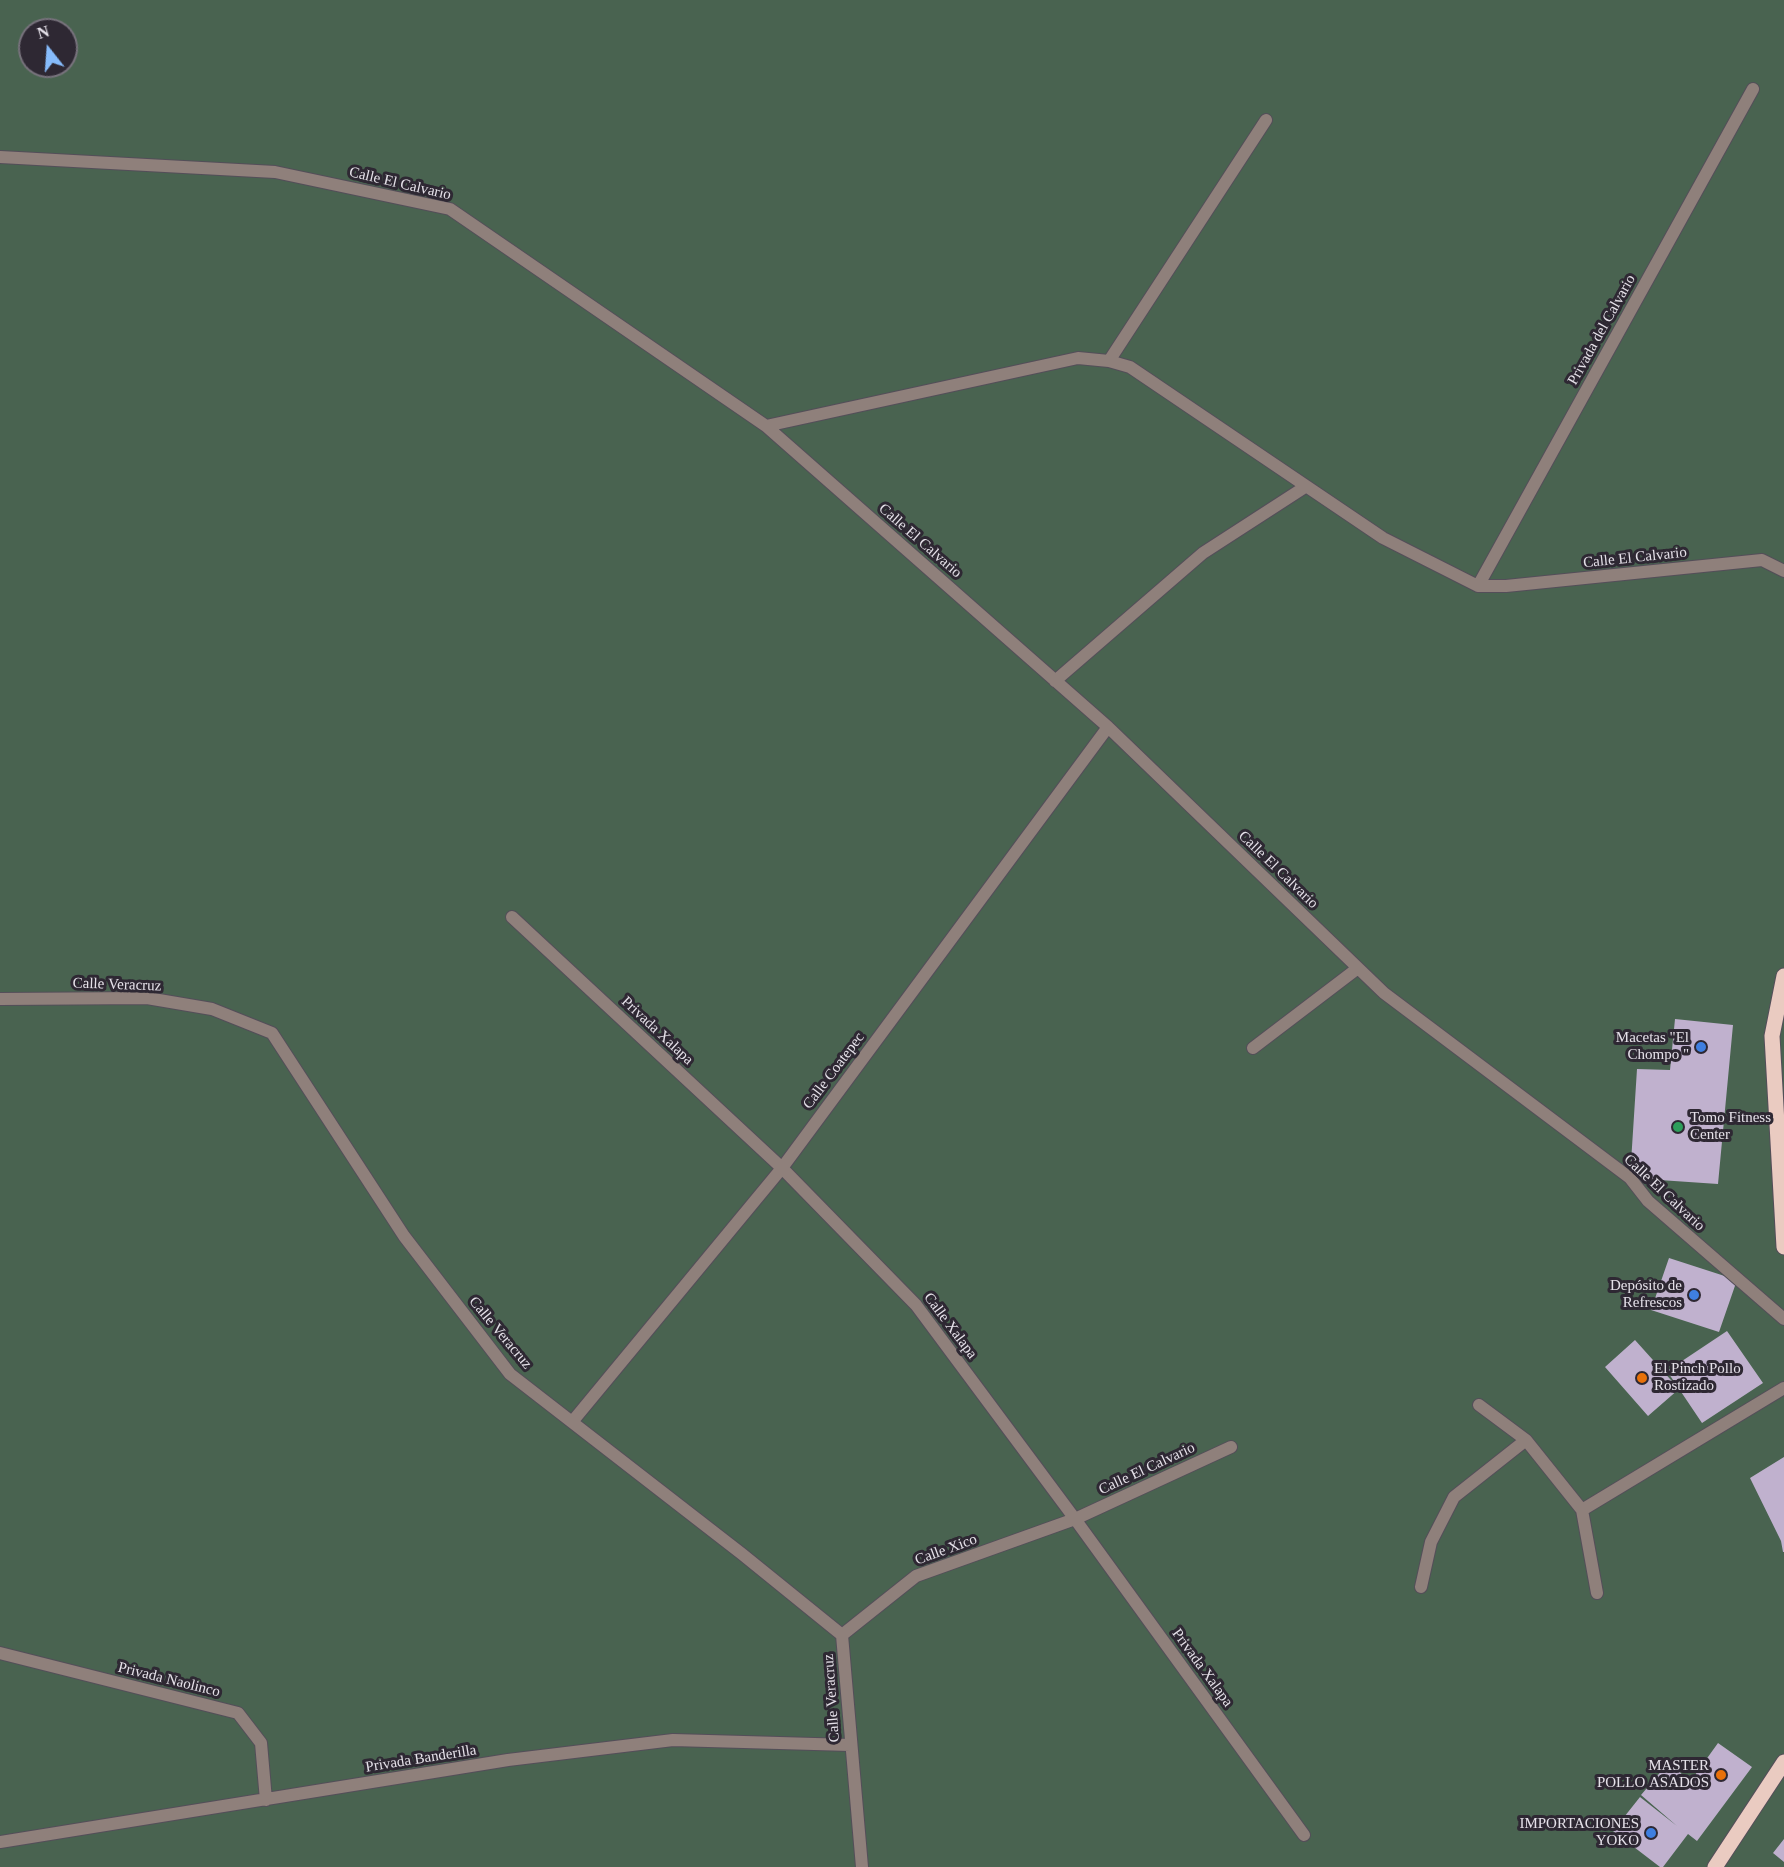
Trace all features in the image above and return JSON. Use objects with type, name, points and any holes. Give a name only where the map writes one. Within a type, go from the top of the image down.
[{"type":"main road","points":[[1784,976],[1772,1036],[1784,1247]]},
{"type":"main road","points":[[1715,1867],[1784,1762]]},
{"type":"street","name":"Privada del Calvario","points":[[1478,586],[1753,89]]},
{"type":"street","points":[[1109,361],[1266,120]]},
{"type":"street","name":"Calle El Calvario","points":[[0,157],[275,172],[450,209],[766,426],[1108,728],[1384,993],[1630,1178],[1648,1201],[1784,1319]]},
{"type":"street","name":"Calle El Calvario","points":[[766,426],[1078,358],[1109,361],[1130,367],[1383,538],[1478,586],[1506,586],[1762,561],[1784,571]]},
{"type":"street","points":[[1055,681],[1203,553],[1305,486]]},
{"type":"street","name":"Calle Coatepec","points":[[572,1422],[782,1168],[1108,728]]},
{"type":"street","name":"Privada Xalapa","points":[[512,917],[782,1168]]},
{"type":"street","points":[[1252,1048],[1358,968]]},
{"type":"street","name":"Calle Veracruz","points":[[0,999],[147,998],[212,1009],[272,1033],[411,1245],[510,1374],[742,1554],[842,1635],[862,1867]]},
{"type":"street","name":"Calle Xalapa","points":[[782,1168],[916,1305],[1075,1519]]},
{"type":"street","points":[[1582,1510],[1784,1388]]},
{"type":"street","points":[[1479,1405],[1526,1440],[1582,1510],[1597,1593]]},
{"type":"street","points":[[1421,1587],[1431,1542],[1454,1497],[1526,1440]]},
{"type":"street","name":"Calle El Calvario","points":[[1075,1519],[1231,1447]]},
{"type":"street","name":"Privada Xalapa","points":[[1075,1519],[1304,1835]]},
{"type":"street","name":"Calle Xico","points":[[842,1635],[916,1576],[1075,1519]]},
{"type":"street","name":"Privada Naolinco","points":[[0,1653],[238,1713],[261,1743],[266,1800]]},
{"type":"street","name":"Privada Banderilla","points":[[0,1842],[508,1760],[673,1740],[850,1745]]},
{"type":"green space","points":[[0,0],[1784,0],[1784,1867],[0,1867]]},
{"type":"building","name":"Tomo Fitness Center","points":[[1675,1019],[1733,1025],[1718,1184],[1630,1178],[1637,1069],[1670,1070]]},
{"type":"building","name":"Depósito de Refrescos","points":[[1669,1258],[1737,1280],[1719,1332],[1651,1310]]},
{"type":"building","points":[[1727,1331],[1763,1383],[1702,1423],[1667,1371]]},
{"type":"building","name":"El Pinch Pollo Rostizado","points":[[1635,1340],[1679,1389],[1648,1416],[1605,1367]]},
{"type":"building","points":[[1784,1457],[1783,1552],[1781,1541],[1750,1478]]},
{"type":"building","points":[[1718,1743],[1752,1767],[1697,1841],[1688,1834],[1663,1867],[1660,1867],[1613,1831],[1640,1797],[1677,1826],[1641,1795],[1669,1762],[1690,1782]]},
{"type":"building","points":[[1784,1839],[1784,1862],[1773,1853]]},
{"type":"place","name":"Macetas \"El Chompo \"","points":[[1701,1047]]},
{"type":"place","name":"Tomo Fitness Center","points":[[1678,1127]]},
{"type":"place","name":"Depósito de Refrescos","points":[[1694,1295]]},
{"type":"place","name":"El Pinch Pollo Rostizado","points":[[1642,1378]]},
{"type":"place","name":"MASTER POLLO ASADOS","points":[[1721,1775]]},
{"type":"place","name":"IMPORTACIONES YOKO","points":[[1651,1833]]}]
